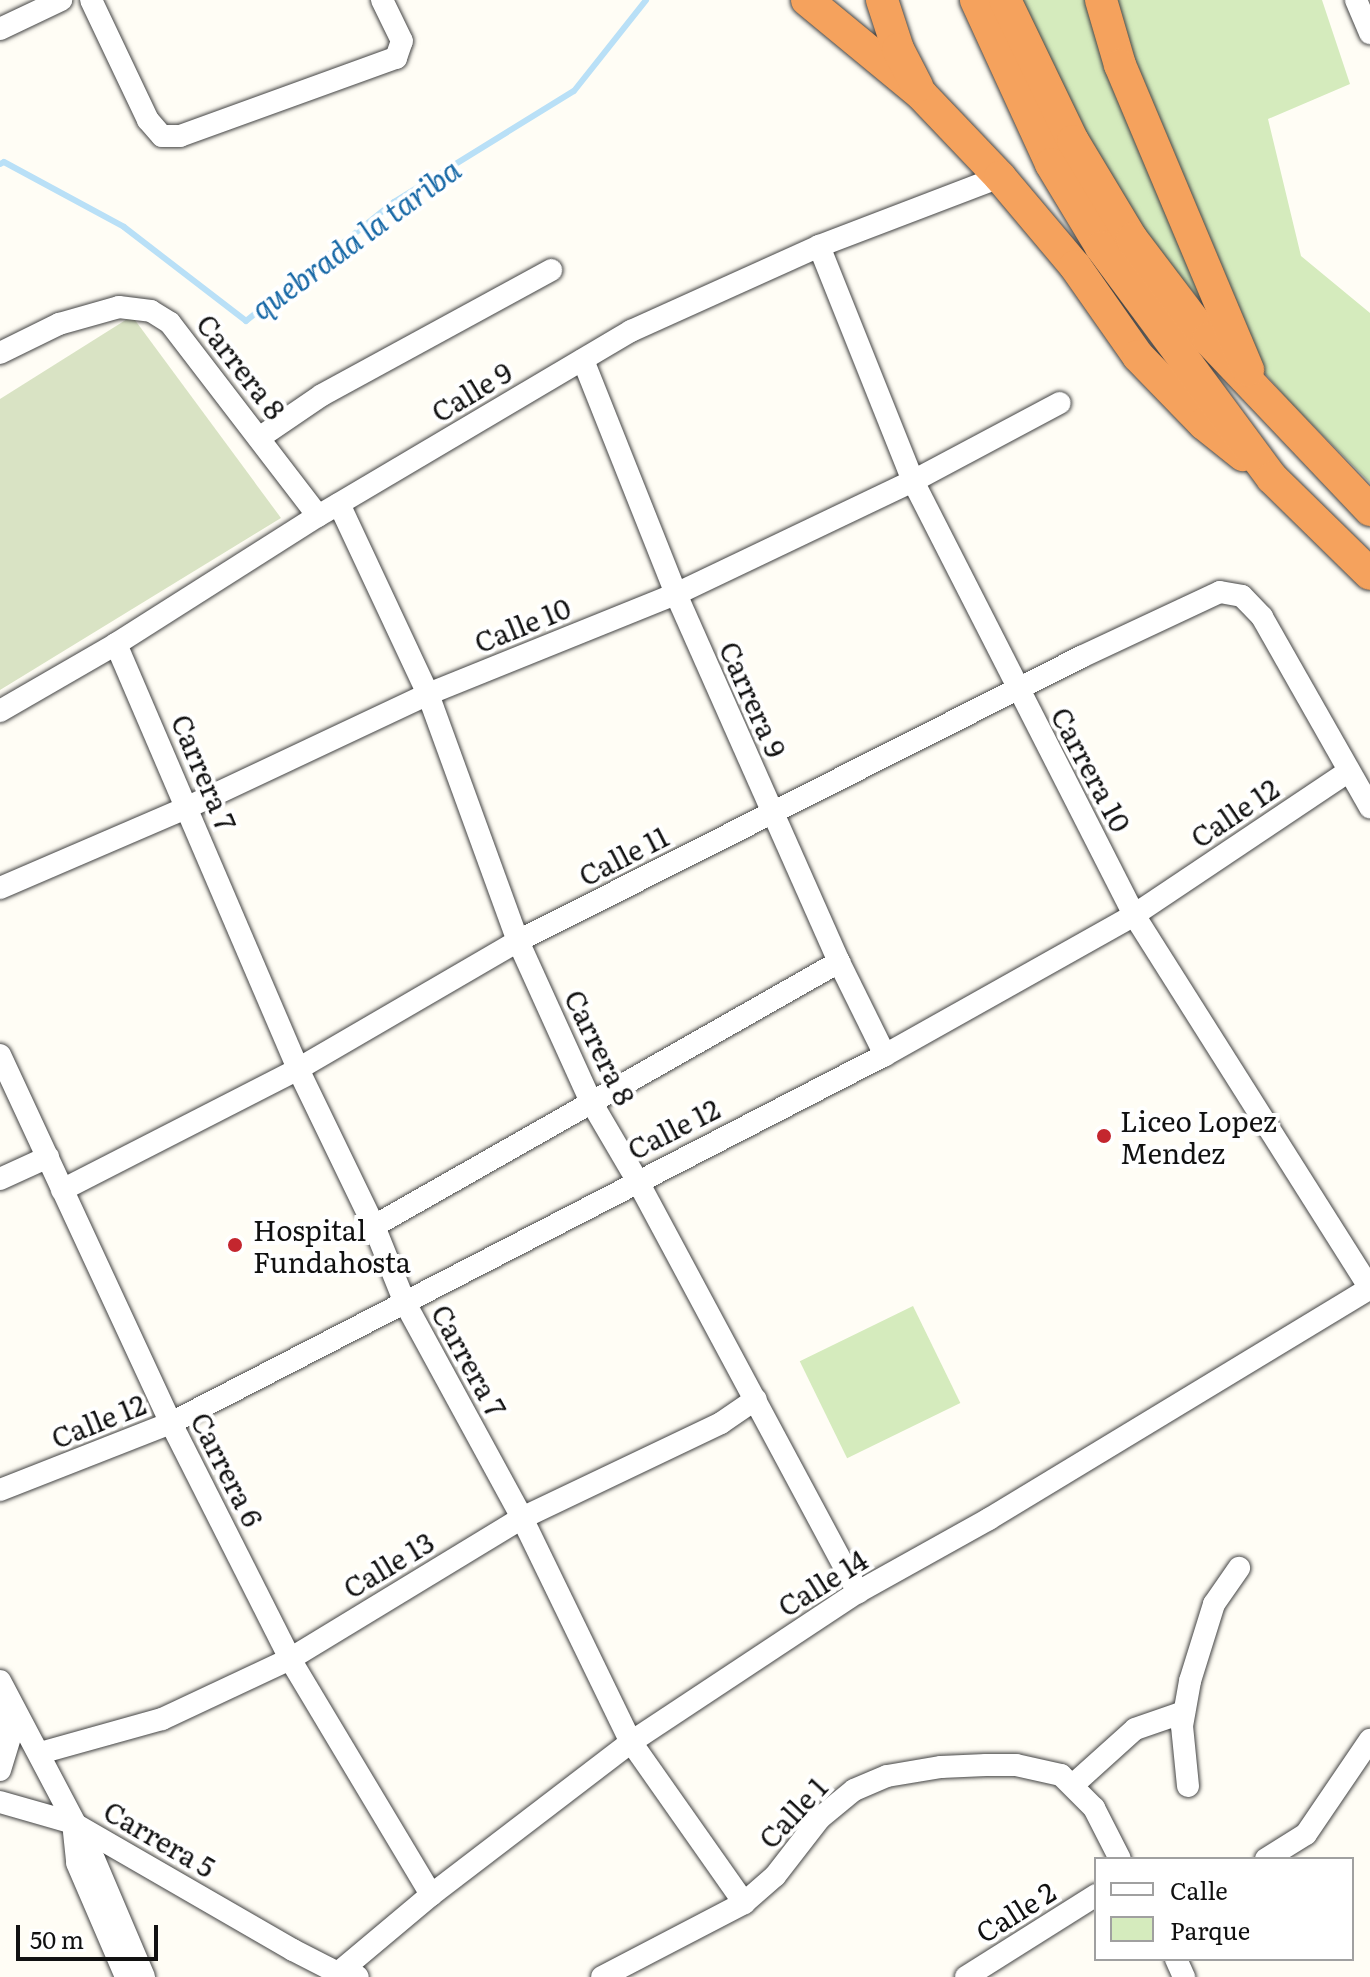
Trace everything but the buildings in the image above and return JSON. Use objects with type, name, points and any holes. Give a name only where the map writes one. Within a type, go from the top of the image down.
[{"type":"highway","points":[[807,0],[921,94],[1000,177],[1075,266],[1138,356],[1204,424],[1272,478],[1370,574]]},
{"type":"highway","points":[[882,0],[898,49],[921,94]]},
{"type":"highway","points":[[976,0],[1051,164],[1101,247],[1272,478]]},
{"type":"highway","points":[[1005,0],[1073,141],[1132,239],[1208,339],[1370,510]]},
{"type":"highway","points":[[1101,0],[1120,65],[1253,384]]},
{"type":"street","points":[[0,29],[61,0]]},
{"type":"street","points":[[91,0],[148,120],[162,136],[180,136],[396,58],[402,41],[382,0]]},
{"type":"street","points":[[1356,0],[1370,33]]},
{"type":"street","name":"Calle 9","points":[[0,711],[116,644],[318,516],[583,360],[673,311],[819,246],[1000,177]]},
{"type":"street","name":"Carrera 10","points":[[819,246],[913,481],[1017,692],[1134,915],[1370,1288]]},
{"type":"street","points":[[259,438],[322,395],[551,270]]},
{"type":"street","name":"Carrera 8","points":[[0,353],[74,319],[119,307],[151,311],[170,323],[318,516]]},
{"type":"street","name":"Carrera 9","points":[[583,360],[676,594],[839,962],[885,1055]]},
{"type":"street","name":"Calle 10","points":[[0,888],[188,807],[428,694],[676,594],[913,481],[1060,403]]},
{"type":"street","name":"Carrera 8","points":[[339,504],[428,694],[518,941],[590,1100],[637,1180],[858,1592]]},
{"type":"street","name":"Calle 11","points":[[62,1190],[298,1069],[518,941],[1017,692],[1081,657],[1220,592],[1242,596],[1262,617],[1348,772]]},
{"type":"street","name":"Carrera 7","points":[[116,644],[298,1069],[374,1226],[405,1303],[522,1518],[631,1742],[744,1903]]},
{"type":"street","points":[[1348,772],[1370,807]]},
{"type":"street","name":"Calle 12","points":[[0,1490],[171,1423],[637,1180],[885,1055],[1134,915],[1348,772]]},
{"type":"street","points":[[374,1226],[590,1100],[839,962]]},
{"type":"street","name":"Carrera 6","points":[[0,1055],[171,1423],[290,1659],[431,1895]]},
{"type":"street","points":[[0,1179],[48,1157]]},
{"type":"street","name":"Calle 14","points":[[348,1975],[431,1895],[631,1742],[858,1592],[989,1519],[1370,1288]]},
{"type":"street","name":"Calle 13","points":[[40,1753],[162,1719],[290,1659],[522,1518],[721,1423],[756,1399]]},
{"type":"street","points":[[1188,1786],[1182,1726],[1190,1681],[1214,1604],[1239,1568]]},
{"type":"street","points":[[0,1770],[11,1733],[5,1689]]},
{"type":"street","name":"Carrera 5","points":[[5,1689],[73,1823],[348,1975]]},
{"type":"street","points":[[1119,1857],[1094,1808],[1074,1784],[1135,1729],[1184,1712]]},
{"type":"street","points":[[1269,1857],[1306,1834],[1370,1740]]},
{"type":"street","name":"Calle 1","points":[[633,1970],[744,1903],[775,1876],[820,1818],[854,1790],[887,1776],[941,1767],[1016,1765],[1061,1775],[1074,1784]]},
{"type":"street","points":[[0,1802],[73,1823],[94,1859],[144,1977]]},
{"type":"street","points":[[73,1823],[77,1863],[126,1977]]},
{"type":"street","name":"Calle 2","points":[[966,1977],[1094,1896]]},
{"type":"street","points":[[602,1977],[633,1970]]},
{"type":"green space","points":[[1019,0],[1322,0],[1350,84],[1268,119],[1301,256],[1370,313],[1370,483],[1290,402],[1157,251],[1052,74]]},
{"type":"green space","points":[[132,316],[281,518],[0,690],[0,399]]},
{"type":"green space","points":[[913,1306],[960,1403],[847,1458],[800,1361]]},
{"type":"waterway","name":"quebrada la tariba","points":[[0,164],[4,162],[124,227],[246,321],[394,202],[574,91],[646,0]]},
{"type":"place","name":"Liceo Lopez Mendez","points":[[1104,1136]]},
{"type":"place","name":"Hospital Fundahosta","points":[[235,1245]]}]
